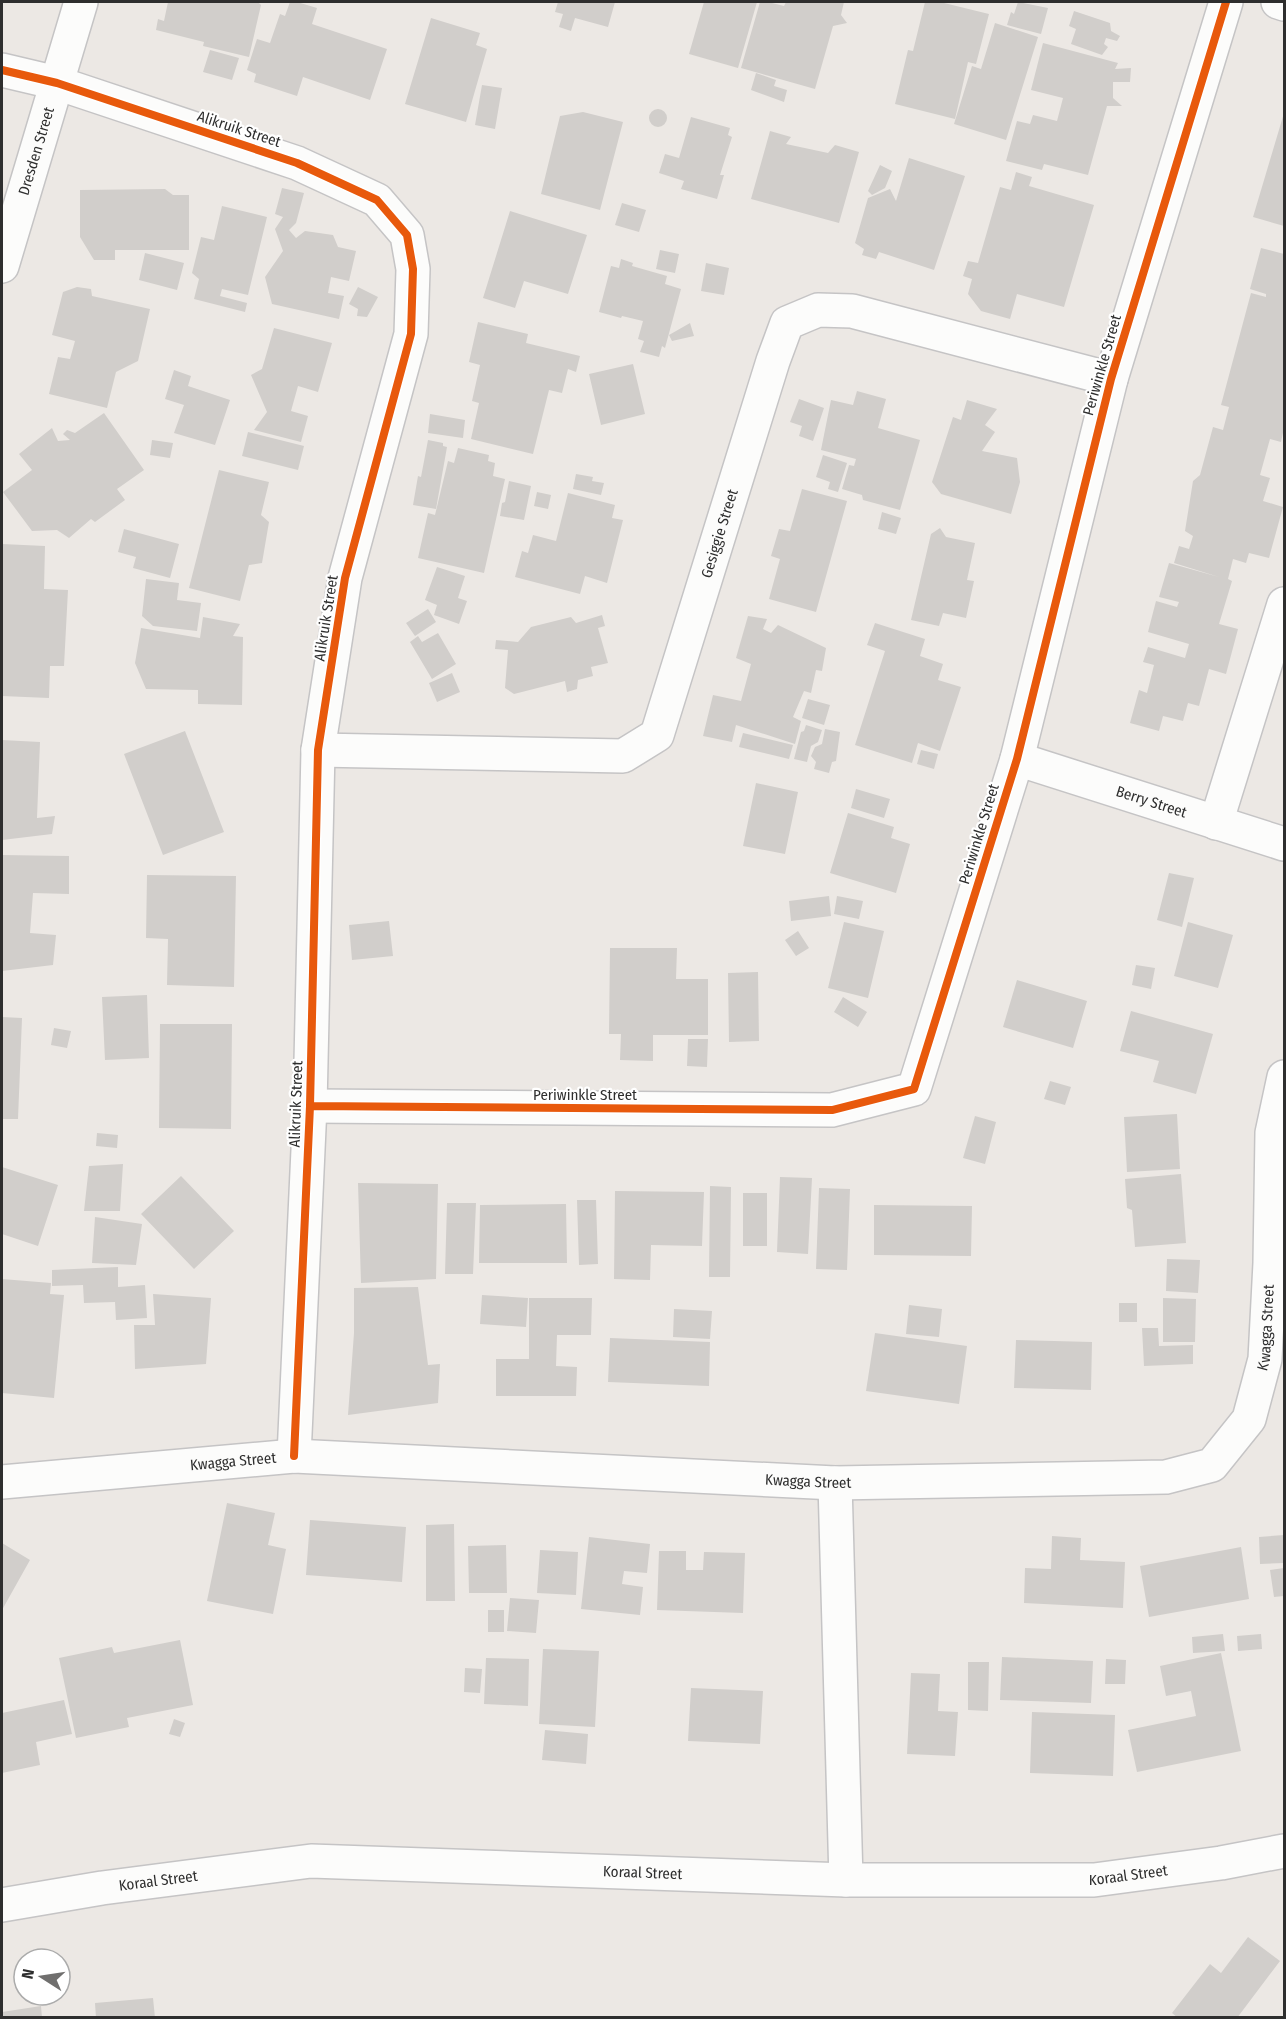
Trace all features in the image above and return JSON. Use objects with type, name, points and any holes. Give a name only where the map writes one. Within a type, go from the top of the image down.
[{"type":"street","name":"Dresden Street","points":[[2,266],[81,2]]},
{"type":"street","name":"Periwinkle Street","points":[[310,1106],[832,1110],[914,1089],[1017,759],[1110,379],[1226,2]]},
{"type":"street","points":[[1278,2],[1284,4]]},
{"type":"street","name":"Alikruik Street","points":[[2,70],[57,83],[297,163],[377,200],[407,235],[413,269],[411,334],[345,578],[318,750],[310,1106],[294,1456]]},
{"type":"street","name":"Gesiggie Street","points":[[318,750],[623,756],[657,735],[769,372],[787,323],[818,310],[852,311],[1110,379]]},
{"type":"street","points":[[1216,823],[1278,650],[1284,604]]},
{"type":"street","name":"Berry Street","points":[[1017,759],[1284,844]]},
{"type":"street","name":"Kwagga Street","points":[[2,1482],[294,1456],[835,1483],[1166,1477],[1212,1464],[1249,1419],[1265,1359],[1270,1263],[1272,1133],[1284,1077]]},
{"type":"street","points":[[835,1483],[846,1880]]},
{"type":"street","name":"Koraal Street","points":[[2,1905],[102,1888],[311,1862],[846,1880],[1094,1880],[1221,1863],[1284,1851]]},
{"type":"building","points":[[168,2],[258,2],[261,5],[249,57],[203,46],[204,42],[156,30],[158,19],[164,21]]},
{"type":"building","points":[[290,2],[317,8],[312,24],[387,49],[370,100],[303,77],[297,96],[254,82],[256,74],[247,70],[257,39],[270,43],[280,14],[285,16]]},
{"type":"building","points":[[558,2],[615,2],[608,27],[575,18],[571,31],[559,27],[563,14],[555,12]]},
{"type":"building","points":[[704,2],[757,2],[738,68],[689,54]]},
{"type":"building","points":[[760,2],[784,6],[786,2],[844,2],[841,15],[847,23],[833,26],[815,89],[741,68]]},
{"type":"building","points":[[925,2],[940,2],[989,14],[976,64],[968,62],[955,119],[895,104],[908,50],[913,51]]},
{"type":"building","points":[[1018,2],[1048,8],[1041,34],[1007,25],[1011,12],[1014,14]]},
{"type":"building","points":[[1074,11],[1110,23],[1111,31],[1120,36],[1117,41],[1106,38],[1104,44],[1108,47],[1102,55],[1071,44],[1076,29],[1069,26]]},
{"type":"building","points":[[431,18],[480,33],[476,45],[487,49],[466,122],[405,104]]},
{"type":"building","points":[[995,23],[1038,37],[1006,140],[954,124],[972,66],[981,69]]},
{"type":"building","points":[[1043,43],[1118,63],[1115,69],[1131,68],[1130,82],[1113,82],[1113,98],[1122,106],[1107,106],[1088,175],[1044,164],[1042,170],[1006,161],[1017,121],[1030,124],[1033,115],[1057,121],[1063,98],[1031,90]]},
{"type":"building","points":[[210,50],[239,58],[232,80],[203,72]]},
{"type":"building","points":[[756,73],[776,80],[774,86],[787,90],[784,102],[751,90]]},
{"type":"building","points":[[482,85],[502,88],[495,129],[475,125]]},
{"type":"building","points":[[658,109],[664,112],[667,118],[664,124],[658,127],[652,124],[649,118],[652,112]]},
{"type":"building","points":[[583,112],[623,122],[600,210],[541,194],[560,116]]},
{"type":"building","points":[[1284,113],[1284,226],[1253,217]]},
{"type":"building","points":[[691,117],[730,128],[728,135],[732,137],[720,175],[724,175],[717,199],[681,189],[684,181],[659,173],[665,154],[679,158]]},
{"type":"building","points":[[770,131],[791,137],[786,144],[828,153],[835,145],[859,152],[839,223],[751,199]]},
{"type":"building","points":[[909,158],[965,176],[934,270],[879,252],[876,259],[862,255],[864,249],[855,243],[868,198],[890,189],[896,201]]},
{"type":"building","points":[[880,165],[892,171],[885,188],[872,195],[868,191]]},
{"type":"building","points":[[1016,172],[1032,177],[1029,186],[1094,205],[1064,307],[1017,294],[1010,319],[981,311],[968,294],[972,279],[963,276],[968,261],[978,263],[1000,187],[1011,190]]},
{"type":"building","points":[[282,188],[304,193],[296,223],[289,230],[296,238],[305,231],[333,235],[338,247],[356,251],[349,281],[331,277],[328,293],[344,296],[339,319],[272,304],[265,277],[283,251],[275,229],[283,217],[275,214]]},
{"type":"building","points":[[165,189],[173,195],[189,195],[189,250],[115,250],[115,260],[94,260],[80,237],[80,190]]},
{"type":"building","points":[[622,203],[646,210],[639,232],[615,225]]},
{"type":"building","points":[[222,206],[267,217],[248,295],[222,289],[220,296],[247,303],[245,312],[194,299],[199,279],[192,273],[201,237],[214,240]]},
{"type":"building","points":[[510,211],[587,235],[568,294],[524,281],[515,308],[483,298]]},
{"type":"building","points":[[1261,248],[1284,254],[1284,428],[1281,442],[1270,439],[1260,475],[1270,478],[1263,501],[1283,507],[1269,558],[1249,553],[1246,563],[1233,559],[1228,579],[1232,581],[1219,624],[1238,629],[1226,674],[1209,669],[1199,706],[1188,703],[1183,721],[1163,716],[1159,731],[1130,723],[1139,690],[1147,693],[1154,665],[1143,662],[1148,647],[1185,658],[1189,644],[1148,632],[1156,601],[1177,607],[1179,602],[1159,597],[1169,563],[1219,577],[1174,563],[1179,546],[1189,549],[1193,536],[1185,531],[1193,481],[1200,475],[1213,427],[1223,430],[1229,407],[1221,405],[1251,293],[1266,297],[1266,294],[1250,289]]},
{"type":"building","points":[[660,250],[679,254],[675,273],[656,269]]},
{"type":"building","points":[[145,253],[184,263],[177,290],[139,280]]},
{"type":"building","points":[[621,259],[633,263],[632,266],[667,276],[665,284],[681,289],[665,348],[662,346],[659,357],[640,352],[644,341],[638,339],[643,321],[599,312],[611,266],[619,268]]},
{"type":"building","points":[[706,263],[729,268],[724,295],[701,291]]},
{"type":"building","points":[[77,287],[91,289],[92,296],[150,309],[138,361],[116,372],[107,408],[49,394],[58,357],[70,359],[75,341],[52,335],[63,292]]},
{"type":"building","points":[[358,287],[378,297],[367,317],[357,316],[358,309],[349,304]]},
{"type":"building","points":[[478,322],[528,334],[526,343],[580,356],[576,372],[568,369],[562,393],[549,390],[533,454],[471,439],[479,403],[472,401],[480,365],[469,362]]},
{"type":"building","points":[[690,323],[694,336],[672,341],[669,335]]},
{"type":"building","points":[[274,328],[332,343],[318,392],[298,386],[291,411],[308,416],[301,442],[254,430],[267,412],[251,375],[262,369]]},
{"type":"building","points":[[633,364],[645,414],[601,425],[589,374]]},
{"type":"building","points":[[174,370],[191,376],[188,386],[230,400],[215,445],[174,433],[184,405],[165,399]]},
{"type":"building","points":[[857,391],[886,399],[878,428],[920,440],[900,510],[863,500],[862,495],[842,489],[849,465],[854,466],[856,459],[821,450],[831,400],[853,405]]},
{"type":"building","points":[[799,399],[824,408],[813,441],[799,436],[802,426],[790,422]]},
{"type":"building","points":[[967,400],[997,409],[985,425],[995,432],[982,451],[1017,458],[1020,482],[1011,514],[941,494],[932,482],[953,417],[961,420]]},
{"type":"building","points":[[104,413],[144,470],[117,489],[125,500],[95,522],[91,519],[69,538],[57,530],[32,531],[3,492],[32,470],[19,454],[52,428],[58,441],[70,440],[63,434],[67,430],[75,433]]},
{"type":"building","points":[[430,414],[465,420],[463,438],[428,433]]},
{"type":"building","points":[[248,432],[304,446],[298,470],[242,456]]},
{"type":"building","points":[[152,440],[173,443],[170,458],[150,455]]},
{"type":"building","points":[[428,440],[443,443],[443,446],[447,447],[436,509],[413,505]]},
{"type":"building","points":[[458,448],[489,455],[488,461],[495,463],[493,476],[505,479],[484,573],[418,558],[428,513],[435,515],[448,461],[454,463]]},
{"type":"building","points":[[823,455],[847,463],[838,492],[828,489],[830,482],[816,477]]},
{"type":"building","points":[[219,470],[269,482],[261,515],[269,522],[262,563],[249,565],[240,601],[189,588]]},
{"type":"building","points":[[576,474],[593,477],[592,481],[604,483],[601,495],[573,489]]},
{"type":"building","points":[[509,481],[531,486],[524,520],[500,516]]},
{"type":"building","points":[[802,489],[847,501],[816,612],[769,599],[780,559],[771,556],[779,529],[790,531]]},
{"type":"building","points":[[537,492],[551,495],[548,509],[534,506]]},
{"type":"building","points":[[568,493],[615,505],[612,518],[623,520],[607,583],[585,576],[580,594],[515,577],[522,551],[528,553],[533,535],[556,541]]},
{"type":"building","points":[[882,512],[901,518],[896,534],[878,529]]},
{"type":"building","points":[[940,528],[946,537],[975,543],[967,580],[974,581],[966,618],[943,613],[939,626],[911,620],[931,534]]},
{"type":"building","points":[[124,529],[179,544],[170,578],[133,568],[136,557],[118,552]]},
{"type":"building","points":[[2,544],[45,546],[44,589],[68,590],[64,666],[50,666],[49,698],[2,696]]},
{"type":"building","points":[[437,567],[465,576],[458,598],[467,601],[459,624],[434,615],[437,605],[425,600]]},
{"type":"building","points":[[146,579],[179,583],[177,600],[201,603],[197,631],[153,626],[142,616]]},
{"type":"building","points":[[428,609],[436,622],[415,636],[406,623]]},
{"type":"building","points":[[602,615],[605,626],[598,628],[608,663],[591,667],[593,676],[578,680],[577,689],[567,692],[565,681],[514,694],[505,688],[508,650],[495,649],[496,640],[518,642],[531,627],[571,617],[576,623]]},
{"type":"building","points":[[748,616],[767,619],[763,629],[771,633],[778,625],[826,648],[822,671],[816,670],[811,693],[804,691],[793,717],[801,721],[795,744],[736,725],[732,742],[703,736],[713,695],[741,701],[751,664],[736,658]]},
{"type":"building","points":[[203,617],[240,624],[233,636],[243,637],[242,705],[198,704],[198,690],[146,689],[135,663],[141,628],[200,638]]},
{"type":"building","points":[[875,623],[925,639],[920,656],[943,664],[938,680],[961,687],[940,751],[918,743],[912,763],[855,745],[885,651],[867,645]]},
{"type":"building","points":[[438,633],[456,664],[432,679],[410,642],[418,636],[422,642]]},
{"type":"building","points":[[452,673],[460,692],[437,702],[429,683]]},
{"type":"building","points":[[808,699],[830,705],[824,725],[802,718]]},
{"type":"building","points":[[806,725],[822,730],[818,742],[811,746],[807,762],[794,759],[801,732],[804,731]]},
{"type":"building","points":[[825,729],[840,732],[836,761],[832,762],[829,773],[814,769],[816,762],[811,756],[815,747],[822,744]]},
{"type":"building","points":[[185,731],[224,832],[163,855],[124,754]]},
{"type":"building","points":[[743,733],[793,745],[789,759],[739,747]]},
{"type":"building","points":[[2,740],[40,742],[37,818],[55,816],[52,834],[2,840]]},
{"type":"building","points":[[921,750],[938,754],[934,769],[917,764]]},
{"type":"building","points":[[756,783],[798,792],[785,854],[743,846]]},
{"type":"building","points":[[856,789],[890,799],[884,818],[851,808]]},
{"type":"building","points":[[848,813],[894,827],[891,838],[910,844],[896,893],[830,873]]},
{"type":"building","points":[[2,855],[69,856],[69,894],[33,893],[30,933],[56,935],[53,965],[2,971]]},
{"type":"building","points":[[1169,873],[1194,878],[1182,927],[1157,920]]},
{"type":"building","points":[[147,875],[236,876],[234,987],[167,985],[168,939],[146,938]]},
{"type":"building","points":[[829,896],[831,916],[791,921],[789,901]]},
{"type":"building","points":[[837,896],[863,901],[859,919],[834,914]]},
{"type":"building","points":[[389,921],[393,956],[352,960],[349,925]]},
{"type":"building","points":[[844,922],[884,931],[868,998],[828,988]]},
{"type":"building","points":[[1188,922],[1233,935],[1218,988],[1174,976]]},
{"type":"building","points":[[798,931],[809,948],[796,956],[785,940]]},
{"type":"building","points":[[610,948],[677,948],[676,979],[708,979],[708,1035],[653,1035],[653,1061],[620,1060],[621,1034],[609,1034]]},
{"type":"building","points":[[1136,965],[1155,968],[1151,989],[1132,985]]},
{"type":"building","points":[[758,972],[759,1041],[729,1042],[728,973]]},
{"type":"building","points":[[1017,980],[1087,1001],[1073,1048],[1003,1027]]},
{"type":"building","points":[[147,995],[149,1058],[105,1060],[102,997]]},
{"type":"building","points":[[843,997],[867,1012],[858,1027],[834,1012]]},
{"type":"building","points":[[1131,1011],[1213,1034],[1196,1094],[1153,1082],[1159,1061],[1120,1051]]},
{"type":"building","points":[[2,1017],[22,1018],[18,1119],[2,1119]]},
{"type":"building","points":[[160,1024],[232,1024],[231,1129],[159,1128]]},
{"type":"building","points":[[54,1028],[71,1031],[67,1048],[51,1045]]},
{"type":"building","points":[[688,1039],[708,1039],[707,1067],[687,1066]]},
{"type":"building","points":[[1050,1081],[1071,1087],[1065,1105],[1044,1099]]},
{"type":"building","points":[[1177,1114],[1180,1169],[1127,1172],[1124,1117]]},
{"type":"building","points":[[975,1116],[996,1122],[985,1164],[963,1158]]},
{"type":"building","points":[[97,1133],[118,1135],[117,1148],[96,1146]]},
{"type":"building","points":[[123,1164],[120,1211],[84,1211],[89,1166]]},
{"type":"building","points":[[2,1167],[58,1185],[38,1246],[2,1234]]},
{"type":"building","points":[[1181,1174],[1186,1243],[1135,1247],[1132,1210],[1127,1208],[1125,1179]]},
{"type":"building","points":[[181,1176],[234,1231],[194,1269],[141,1214]]},
{"type":"building","points":[[780,1177],[812,1178],[808,1254],[777,1252]]},
{"type":"building","points":[[358,1183],[438,1184],[436,1279],[361,1283]]},
{"type":"building","points":[[710,1186],[731,1187],[730,1277],[709,1277]]},
{"type":"building","points":[[819,1188],[850,1189],[847,1270],[816,1269]]},
{"type":"building","points":[[615,1191],[704,1192],[702,1246],[651,1245],[650,1280],[614,1279]]},
{"type":"building","points":[[743,1193],[767,1193],[767,1246],[743,1246]]},
{"type":"building","points":[[577,1200],[596,1200],[598,1264],[579,1265]]},
{"type":"building","points":[[447,1203],[476,1203],[473,1274],[445,1274]]},
{"type":"building","points":[[566,1204],[567,1263],[479,1263],[480,1205]]},
{"type":"building","points":[[874,1205],[972,1206],[971,1256],[874,1255]]},
{"type":"building","points":[[95,1217],[142,1224],[136,1265],[92,1263]]},
{"type":"building","points":[[1167,1259],[1200,1260],[1198,1293],[1166,1291]]},
{"type":"building","points":[[118,1267],[118,1287],[145,1285],[147,1318],[116,1320],[115,1302],[84,1303],[83,1285],[52,1286],[52,1270]]},
{"type":"building","points":[[2,1279],[51,1283],[50,1294],[64,1295],[54,1398],[2,1393]]},
{"type":"building","points":[[418,1287],[428,1365],[440,1364],[438,1403],[348,1415],[354,1333],[354,1288]]},
{"type":"building","points":[[153,1294],[211,1298],[206,1364],[135,1369],[134,1325],[155,1325]]},
{"type":"building","points":[[482,1295],[528,1298],[526,1327],[480,1324]]},
{"type":"building","points":[[529,1298],[592,1298],[591,1335],[557,1335],[556,1366],[577,1367],[576,1396],[496,1396],[496,1359],[529,1359]]},
{"type":"building","points":[[1163,1298],[1196,1299],[1195,1342],[1163,1342]]},
{"type":"building","points":[[1119,1303],[1137,1303],[1137,1322],[1119,1322]]},
{"type":"building","points":[[909,1305],[942,1309],[939,1337],[906,1334]]},
{"type":"building","points":[[674,1309],[712,1311],[710,1339],[673,1337]]},
{"type":"building","points":[[1142,1328],[1158,1328],[1159,1346],[1193,1345],[1193,1364],[1144,1366]]},
{"type":"building","points":[[875,1333],[967,1346],[959,1404],[866,1391]]},
{"type":"building","points":[[610,1338],[710,1342],[709,1386],[608,1382]]},
{"type":"building","points":[[1016,1340],[1092,1342],[1091,1390],[1014,1388]]},
{"type":"building","points":[[227,1503],[275,1513],[268,1545],[286,1549],[273,1614],[207,1601]]},
{"type":"building","points":[[310,1520],[406,1527],[402,1582],[306,1575]]},
{"type":"building","points":[[454,1524],[455,1601],[426,1601],[426,1525]]},
{"type":"building","points":[[1284,1535],[1284,1563],[1260,1564],[1259,1537]]},
{"type":"building","points":[[1052,1536],[1081,1538],[1080,1560],[1125,1562],[1123,1608],[1024,1603],[1025,1568],[1051,1569]]},
{"type":"building","points":[[589,1537],[650,1544],[647,1573],[624,1571],[622,1584],[643,1587],[640,1615],[581,1609]]},
{"type":"building","points":[[2,1543],[30,1560],[2,1610]]},
{"type":"building","points":[[506,1545],[507,1593],[469,1593],[468,1546]]},
{"type":"building","points":[[1241,1547],[1249,1599],[1149,1617],[1140,1566]]},
{"type":"building","points":[[540,1550],[578,1552],[576,1595],[537,1593]]},
{"type":"building","points":[[659,1551],[686,1551],[686,1570],[703,1570],[704,1552],[745,1553],[743,1613],[657,1610]]},
{"type":"building","points":[[1284,1568],[1284,1596],[1274,1597],[1270,1570]]},
{"type":"building","points":[[510,1598],[539,1600],[536,1633],[507,1631]]},
{"type":"building","points":[[488,1610],[504,1610],[504,1632],[488,1632]]},
{"type":"building","points":[[1223,1634],[1225,1651],[1193,1653],[1192,1637]]},
{"type":"building","points":[[1261,1634],[1262,1649],[1238,1651],[1237,1636]]},
{"type":"building","points":[[180,1640],[193,1705],[127,1718],[129,1727],[76,1738],[59,1658],[112,1647],[114,1653]]},
{"type":"building","points":[[543,1649],[599,1651],[595,1727],[539,1724]]},
{"type":"building","points":[[1221,1653],[1241,1751],[1137,1772],[1128,1730],[1196,1716],[1191,1691],[1166,1696],[1160,1666]]},
{"type":"building","points":[[1002,1657],[1093,1661],[1091,1703],[1000,1700]]},
{"type":"building","points":[[486,1658],[529,1659],[528,1706],[484,1704]]},
{"type":"building","points":[[1106,1659],[1126,1660],[1125,1684],[1105,1684]]},
{"type":"building","points":[[968,1662],[989,1662],[988,1711],[968,1710]]},
{"type":"building","points":[[465,1668],[482,1669],[480,1693],[464,1692]]},
{"type":"building","points":[[911,1673],[940,1674],[938,1711],[958,1712],[955,1756],[907,1754]]},
{"type":"building","points":[[691,1688],[763,1691],[760,1744],[688,1741]]},
{"type":"building","points":[[64,1700],[72,1734],[36,1742],[40,1765],[2,1773],[2,1713]]},
{"type":"building","points":[[1032,1712],[1115,1715],[1113,1776],[1030,1773]]},
{"type":"building","points":[[174,1719],[185,1723],[180,1737],[169,1734]]},
{"type":"building","points":[[545,1730],[588,1734],[586,1764],[542,1760]]},
{"type":"building","points":[[1248,1937],[1280,1961],[1237,2018],[1178,2018],[1172,2013],[1210,1964],[1221,1973]]},
{"type":"building","points":[[153,1998],[155,2018],[96,2018],[95,2003]]},
{"type":"building","points":[[41,2007],[42,2018],[2,2018],[2,2012]]},
{"type":"cycle path","points":[[310,1106],[832,1110],[914,1089],[1017,759],[1111,379],[1226,2]]},
{"type":"cycle path","points":[[2,70],[57,83],[297,163],[377,200],[407,235],[413,269],[411,334],[345,578],[318,750],[310,1106],[294,1456]]}]
